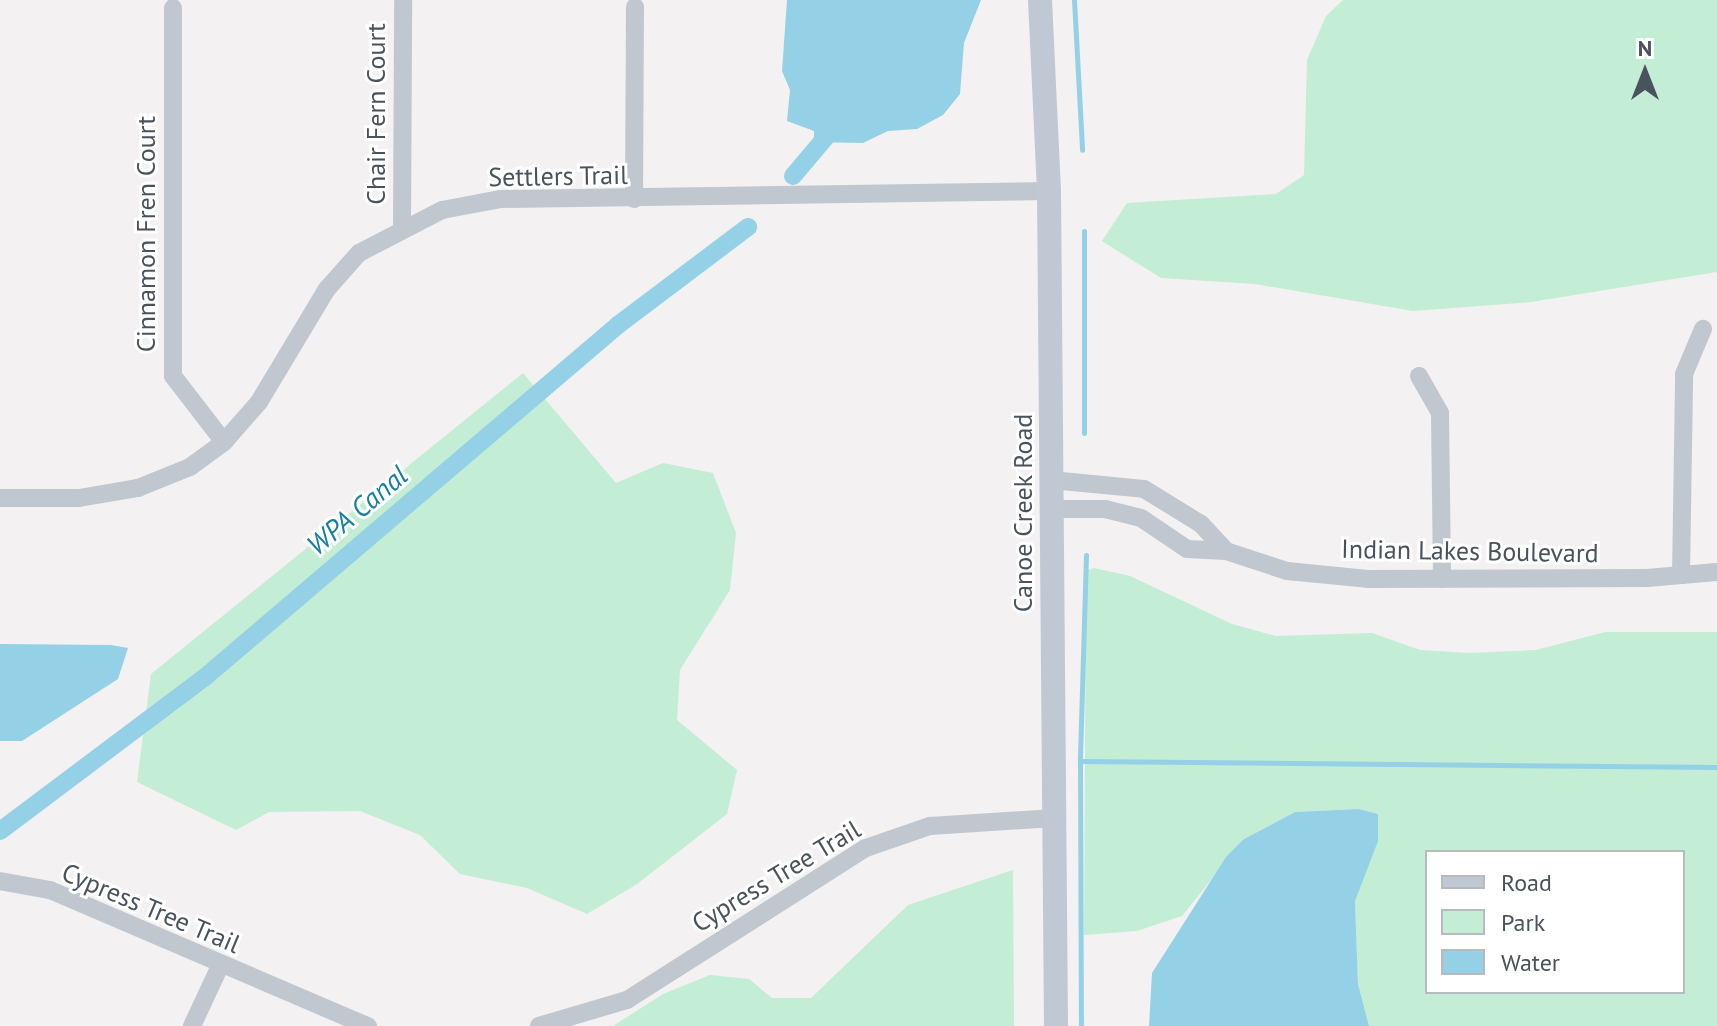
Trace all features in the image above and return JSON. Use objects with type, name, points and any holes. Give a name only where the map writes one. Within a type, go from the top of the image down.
[{"type":"main road","name":"Canoe Creek Road","points":[[1040,0],[1049,191],[1056,1026]]},
{"type":"street","name":"Chair Fern Court","points":[[402,227],[403,1]]},
{"type":"street","points":[[634,199],[635,7]]},
{"type":"street","name":"Cinnamon Fren Court","points":[[173,8],[173,376],[224,442]]},
{"type":"street","name":"Settlers Trail","points":[[0,498],[79,498],[138,488],[190,467],[224,442],[259,402],[327,289],[359,253],[402,227],[442,210],[500,199],[1049,191]]},
{"type":"street","points":[[1681,575],[1684,374],[1703,329]]},
{"type":"street","points":[[1419,376],[1440,413],[1442,579]]},
{"type":"street","name":"Indian Lakes Boulevard","points":[[1051,480],[1144,489],[1201,524],[1226,551]]},
{"type":"street","name":"Indian Lakes Boulevard","points":[[1052,509],[1105,509],[1141,518],[1187,549],[1226,551],[1287,571],[1442,579],[1717,572]]},
{"type":"street","name":"Cypress Tree Trail","points":[[539,1026],[627,1000],[866,848],[930,826],[1054,818]]},
{"type":"street","name":"Cypress Tree Trail","points":[[0,881],[50,890],[220,966],[368,1026]]},
{"type":"street","points":[[192,1026],[220,966]]},
{"type":"green space","points":[[1343,0],[1717,0],[1717,272],[1531,302],[1413,311],[1255,284],[1161,278],[1102,241],[1127,203],[1276,194],[1304,175],[1307,60],[1326,16]]},
{"type":"green space","points":[[523,373],[616,483],[663,463],[713,473],[736,533],[730,590],[680,670],[677,720],[737,770],[727,814],[637,884],[587,914],[527,888],[460,874],[420,835],[360,811],[269,812],[236,830],[137,782],[151,674]]},
{"type":"green space","points":[[1094,568],[1130,576],[1232,624],[1276,636],[1372,633],[1420,650],[1470,653],[1536,650],[1605,632],[1717,632],[1717,1026],[1369,1026],[1358,984],[1355,901],[1363,874],[1358,809],[1295,812],[1244,839],[1182,916],[1137,931],[1084,935],[1086,571]]},
{"type":"green space","points":[[1013,870],[1014,1026],[613,1026],[663,994],[710,975],[749,979],[772,998],[811,998],[908,905]]},
{"type":"water","points":[[787,0],[981,0],[964,43],[960,94],[943,115],[917,129],[888,131],[863,143],[814,142],[814,131],[787,121],[790,90],[782,71]]},
{"type":"water","points":[[0,644],[111,645],[128,648],[118,679],[22,741],[0,741]]},
{"type":"water","points":[[1358,809],[1378,814],[1378,841],[1355,901],[1358,984],[1369,1026],[1149,1026],[1152,973],[1226,857],[1244,839],[1295,812]]},
{"type":"waterway","points":[[1074,0],[1082,150]]},
{"type":"waterway","name":"WPA Canal","points":[[793,176],[837,124]]},
{"type":"waterway","name":"WPA Canal","points":[[0,831],[204,678],[618,325],[748,227]]},
{"type":"waterway","points":[[1084,231],[1084,433]]},
{"type":"waterway","points":[[1086,555],[1080,761],[1717,767]]},
{"type":"waterway","points":[[1080,761],[1081,1026]]}]
